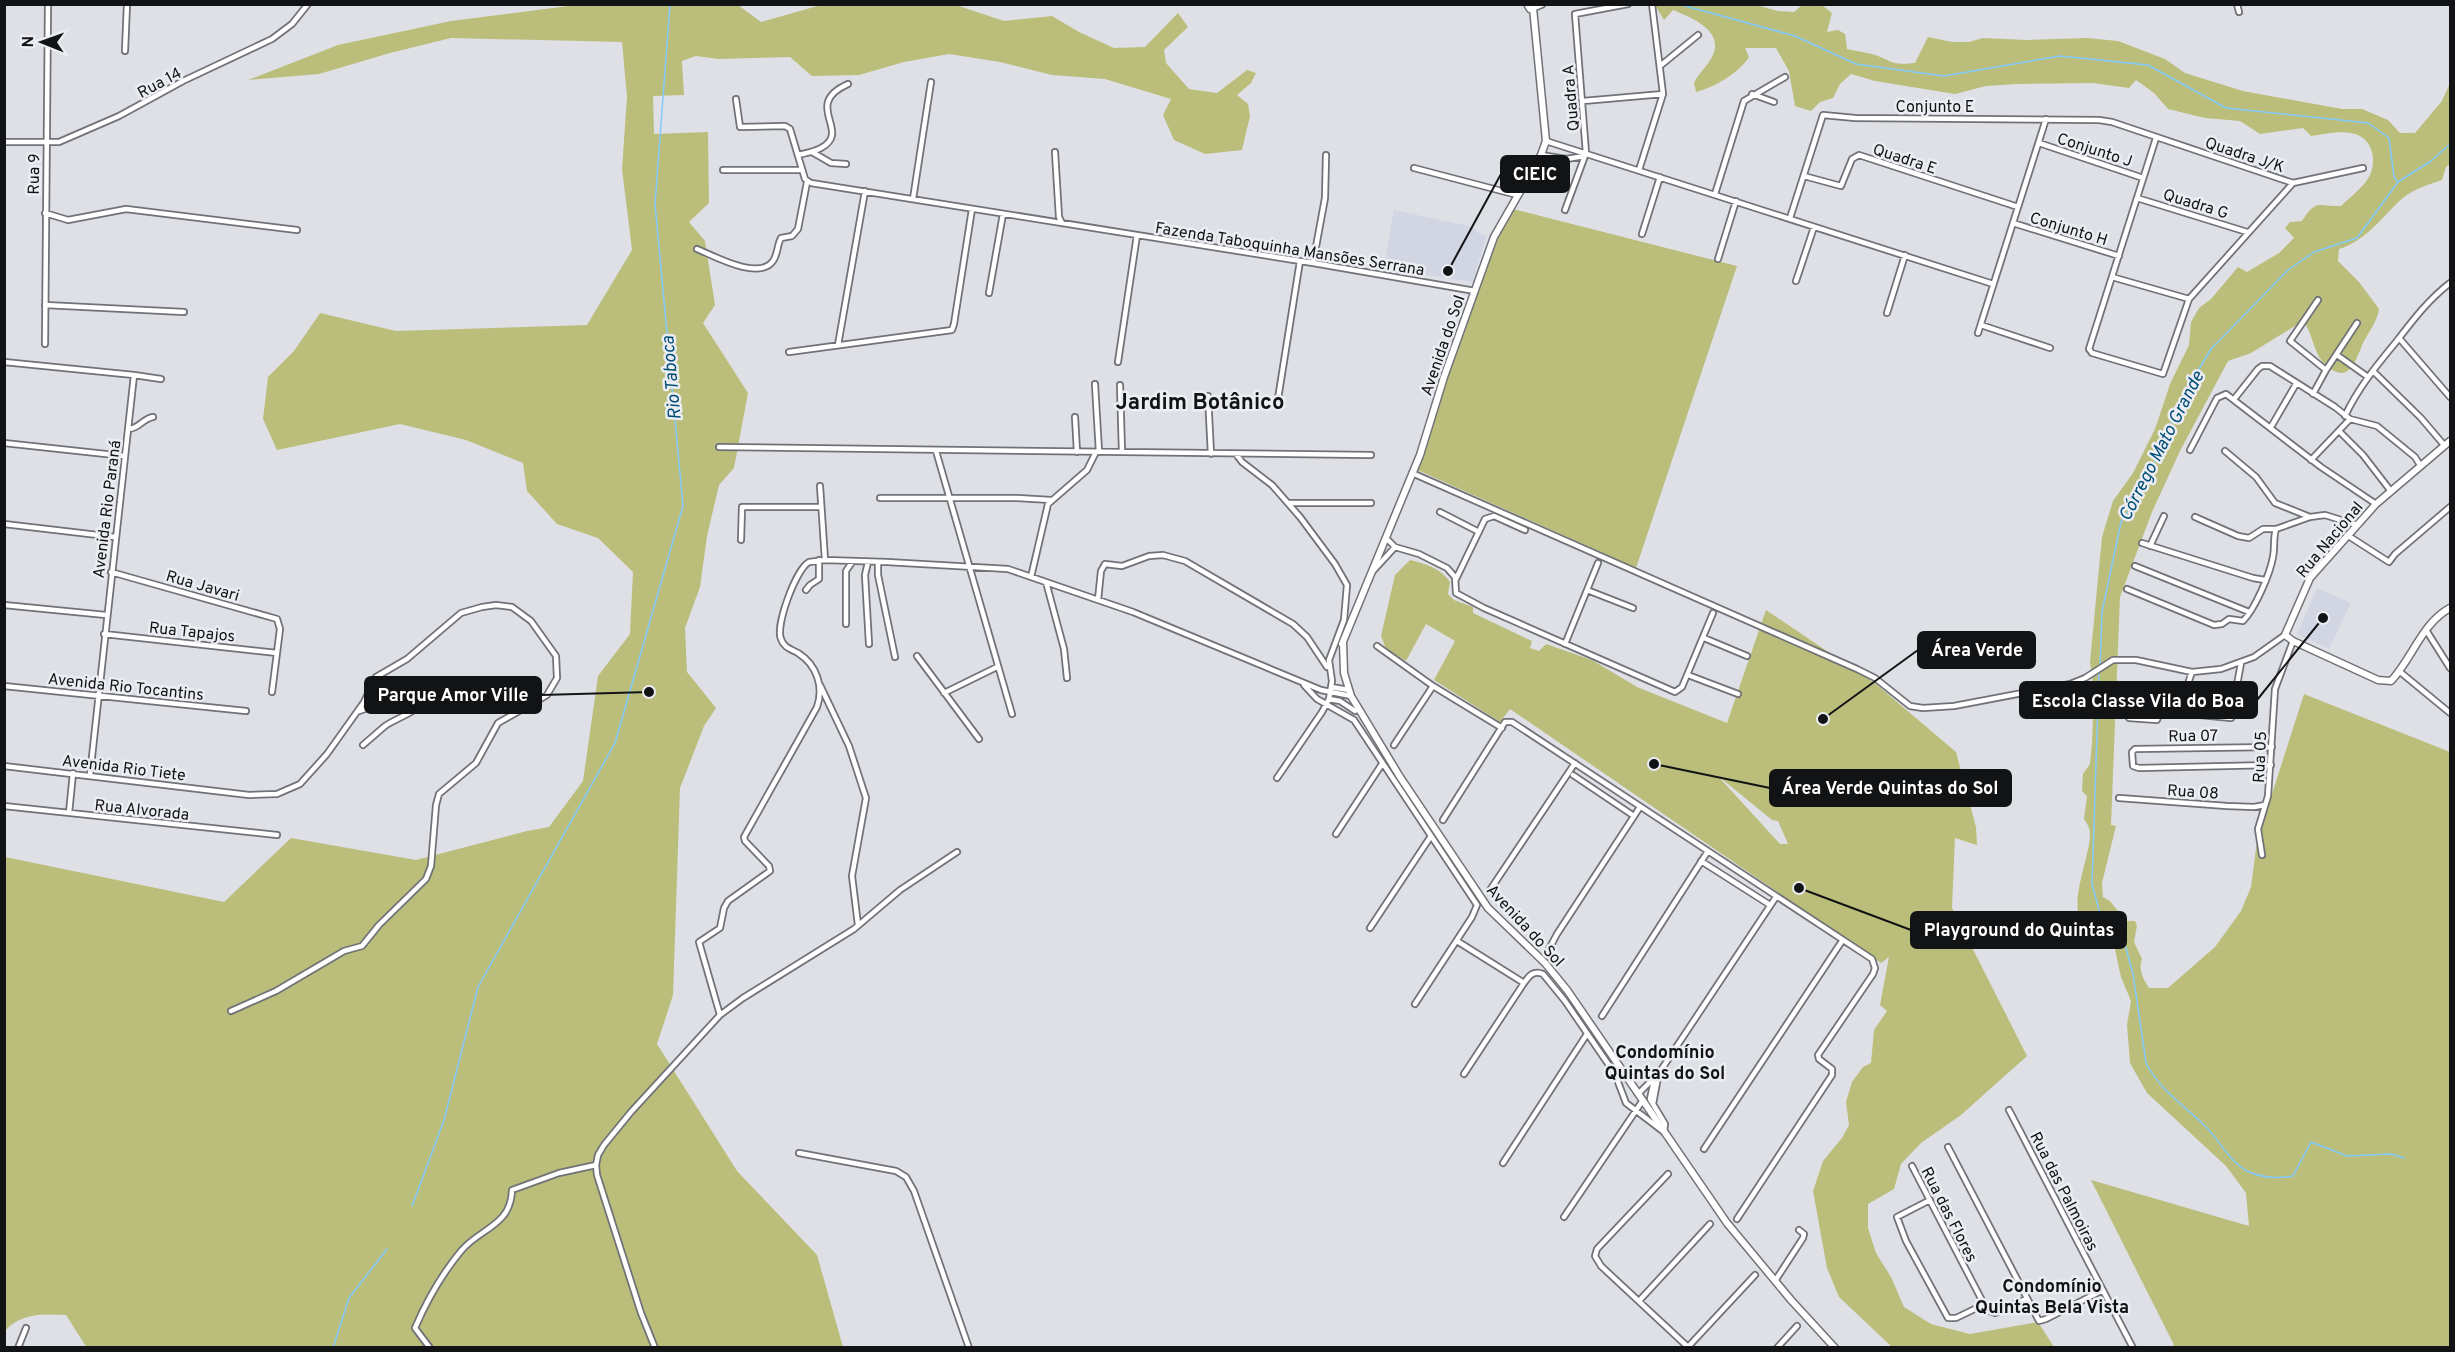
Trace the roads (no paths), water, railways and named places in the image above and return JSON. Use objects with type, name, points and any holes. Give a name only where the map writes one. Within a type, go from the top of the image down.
[{"type":"street","name":"Rua 9","points":[[45,344],[48,4]]},
{"type":"street","points":[[125,51],[127,4]]},
{"type":"street","name":"Rua 14","points":[[4,142],[46,142],[66,139],[119,116],[183,81],[272,39],[291,24],[308,4]]},
{"type":"street","name":"Avenida do Sol","points":[[1368,727],[1355,711],[1347,693],[1343,668],[1343,642],[1412,473],[1494,237],[1546,141],[1534,20],[1530,6],[1542,4]]},
{"type":"street","name":"Quadra A","points":[[1565,210],[1587,155],[1574,17],[1577,12],[1628,4]]},
{"type":"street","points":[[1639,170],[1663,94],[1652,4]]},
{"type":"street","points":[[2237,4],[2239,12]]},
{"type":"street","points":[[1660,66],[1698,35]]},
{"type":"street","points":[[1714,194],[1744,101],[1752,94],[1785,77]]},
{"type":"street","points":[[913,200],[931,82]]},
{"type":"street","points":[[798,155],[824,147],[831,138],[833,129],[827,114],[827,102],[832,93],[848,84]]},
{"type":"street","points":[[1583,101],[1663,94]]},
{"type":"street","points":[[1752,94],[1774,102]]},
{"type":"street","points":[[697,249],[744,267],[760,268],[768,265],[775,257],[781,238],[795,234],[798,229],[807,182],[791,131],[787,127],[744,128],[738,126],[736,99]]},
{"type":"street","name":"Conjunto E","points":[[1804,176],[1823,115],[1855,118],[2046,119],[2112,122],[2156,138]]},
{"type":"street","points":[[1978,333],[2046,119]]},
{"type":"street","points":[[2156,138],[2089,349],[2092,353],[2163,374],[2166,371],[2189,299],[2293,183]]},
{"type":"street","name":"Quadra J/K","points":[[2156,138],[2293,183],[2363,168]]},
{"type":"street","points":[[1546,141],[1993,284]]},
{"type":"street","name":"Conjunto J","points":[[2039,143],[2143,178]]},
{"type":"street","points":[[812,152],[831,163],[846,164]]},
{"type":"street","points":[[1055,152],[1059,182],[1059,213],[1062,223]]},
{"type":"street","points":[[1541,154],[1566,159],[1587,155]]},
{"type":"street","points":[[1313,263],[1324,198],[1326,155]]},
{"type":"street","name":"Quadra E","points":[[1804,176],[1841,186],[1852,159],[1859,155],[2018,207]]},
{"type":"street","points":[[1414,168],[1517,195]]},
{"type":"street","points":[[723,170],[802,170]]},
{"type":"street","points":[[1790,218],[1804,176]]},
{"type":"street","points":[[1642,234],[1660,177]]},
{"type":"street","name":"Fazenda Taboquinha Mansões Serrana","points":[[807,182],[1474,291]]},
{"type":"street","points":[[838,345],[865,191]]},
{"type":"street","name":"Quadra G","points":[[2137,198],[2247,232]]},
{"type":"street","points":[[1718,259],[1736,201]]},
{"type":"street","points":[[45,213],[68,220],[126,209],[297,230]]},
{"type":"street","points":[[789,352],[952,330],[972,209]]},
{"type":"street","points":[[989,293],[1003,214]]},
{"type":"street","name":"Conjunto H","points":[[2013,223],[2119,256]]},
{"type":"street","points":[[1796,281],[1814,227]]},
{"type":"street","name":"Fazenda Taboquinha Mansões Serrana","points":[[1118,362],[1137,235]]},
{"type":"street","points":[[1887,313],[1905,255]]},
{"type":"street","points":[[1277,405],[1300,261]]},
{"type":"street","points":[[2112,277],[2189,299]]},
{"type":"street","points":[[2311,459],[2339,431],[2348,417],[2354,396],[2399,338],[2428,302],[2451,283]]},
{"type":"street","points":[[2318,300],[2290,341],[2326,370]]},
{"type":"street","points":[[45,305],[184,312]]},
{"type":"street","points":[[2313,394],[2357,323]]},
{"type":"street","points":[[1981,325],[2050,348]]},
{"type":"street","points":[[2399,338],[2451,397]]},
{"type":"street","points":[[2337,355],[2368,378]]},
{"type":"street","points":[[4,362],[161,379]]},
{"type":"street","points":[[2235,399],[2252,376],[2264,366],[2276,370],[2348,417],[2377,426],[2415,457],[2420,465]]},
{"type":"street","points":[[2373,371],[2421,418],[2444,445]]},
{"type":"street","name":"Avenida Rio Paraná","points":[[90,775],[134,375]]},
{"type":"street","points":[[1031,577],[1044,515],[1051,500],[1087,470],[1097,452],[1095,384]]},
{"type":"street","points":[[2271,427],[2296,384]]},
{"type":"street","points":[[2446,390],[2451,384]]},
{"type":"street","points":[[1120,385],[1122,452]]},
{"type":"street","points":[[2190,450],[2217,398],[2221,394],[2226,394],[2311,459],[2376,504]]},
{"type":"street","points":[[1208,396],[1211,454]]},
{"type":"street","points":[[128,429],[136,428],[144,419],[153,417]]},
{"type":"street","points":[[1075,417],[1077,452]]},
{"type":"street","points":[[2339,431],[2390,490]]},
{"type":"street","name":"Rua Nacional","points":[[1412,473],[1857,669],[1875,678],[1910,706],[1929,709],[2070,684],[2082,680],[2114,660],[2123,659],[2192,672],[2221,669],[2241,663],[2263,652],[2285,634],[2310,578],[2347,535],[2390,490],[2451,441]]},
{"type":"street","points":[[4,443],[124,456]]},
{"type":"street","points":[[719,447],[1371,454]]},
{"type":"street","points":[[936,451],[1012,714]]},
{"type":"street","points":[[2224,451],[2256,477],[2274,503],[2310,517]]},
{"type":"street","points":[[1236,454],[1288,503],[1335,564],[1347,585],[1344,620],[1330,655],[1329,669]]},
{"type":"street","points":[[806,590],[819,579],[820,486]]},
{"type":"street","points":[[880,498],[1051,500]]},
{"type":"street","points":[[1288,503],[1371,503]]},
{"type":"street","points":[[741,540],[742,507],[821,507]]},
{"type":"street","points":[[2347,535],[2389,562],[2395,554],[2451,507]]},
{"type":"street","points":[[1440,512],[1479,532]]},
{"type":"street","points":[[1525,530],[1494,516],[1485,519],[1456,580],[1456,592],[1565,644],[1676,692],[1681,690],[1713,613]]},
{"type":"street","points":[[2150,546],[2164,516]]},
{"type":"street","points":[[2195,518],[2238,536],[2250,538],[2263,529],[2276,528],[2310,517],[2335,517],[2357,525]]},
{"type":"street","points":[[4,524],[115,537]]},
{"type":"street","points":[[2127,589],[2214,625],[2222,624],[2229,619],[2243,621],[2265,580],[2273,559],[2276,528]]},
{"type":"street","points":[[1386,538],[1395,547],[1419,554],[1438,563],[1451,572],[1456,580]]},
{"type":"street","points":[[2142,543],[2265,580]]},
{"type":"street","points":[[1369,574],[1382,564],[1387,554],[1395,547]]},
{"type":"street","points":[[1098,600],[1101,571],[1105,564],[1122,566],[1149,556],[1163,555],[1178,558],[1210,574],[1293,624],[1307,637],[1329,669],[1332,678],[1329,696],[1277,778]]},
{"type":"street","points":[[858,925],[852,876],[866,798],[849,746],[810,663],[782,642],[779,630],[798,573],[806,564],[820,560],[1008,569],[1194,637],[1321,690],[1354,720],[1477,905],[1477,910],[1415,1004]]},
{"type":"street","points":[[846,624],[846,571],[853,561]]},
{"type":"street","points":[[868,561],[865,575],[869,644]]},
{"type":"street","points":[[878,562],[878,575],[895,657]]},
{"type":"street","points":[[1565,644],[1598,563]]},
{"type":"street","points":[[2135,566],[2249,612]]},
{"type":"street","name":"Rua Javari","points":[[111,572],[275,618],[279,622],[280,629],[277,653]]},
{"type":"street","points":[[1046,582],[1064,649],[1067,678]]},
{"type":"street","points":[[1587,590],[1633,608]]},
{"type":"street","points":[[4,604],[106,615]]},
{"type":"street","name":"Avenida Rio Tiete","points":[[4,766],[240,793],[268,795],[285,791],[300,784],[327,754],[364,702],[376,677],[407,659],[461,613],[496,605],[512,608],[531,621],[553,649],[558,661],[557,678],[547,695],[498,723],[476,763],[439,794],[431,866],[426,879],[379,925],[362,946],[344,951],[276,991],[231,1011]]},
{"type":"street","points":[[2285,634],[2293,641],[2378,680],[2391,681],[2426,630],[2451,608]]},
{"type":"street","points":[[2426,630],[2451,668]]},
{"type":"street","name":"Rua Tapajos","points":[[104,634],[277,653]]},
{"type":"street","points":[[1704,638],[1747,656]]},
{"type":"street","name":"Rua 05","points":[[2262,855],[2258,829],[2268,796],[2276,689],[2293,641]]},
{"type":"street","points":[[1377,646],[1433,686],[1502,728]]},
{"type":"street","points":[[272,692],[277,653]]},
{"type":"street","points":[[917,656],[979,739]]},
{"type":"street","points":[[2200,715],[2231,718],[2241,663]]},
{"type":"street","points":[[944,693],[997,668]]},
{"type":"street","points":[[2399,671],[2451,713]]},
{"type":"street","points":[[2162,706],[2157,720],[2127,716],[2130,705],[2181,704],[2192,672]]},
{"type":"street","points":[[1688,675],[1738,694]]},
{"type":"street","points":[[1303,683],[1316,698]]},
{"type":"street","points":[[720,1015],[699,942],[720,928],[724,908],[728,901],[769,872],[769,866],[744,837],[817,707],[820,695],[819,684]]},
{"type":"street","name":"Avenida Rio Tocantins","points":[[4,686],[246,711]]},
{"type":"street","points":[[1394,745],[1433,686]]},
{"type":"street","points":[[1316,698],[1321,690]]},
{"type":"street","points":[[356,712],[417,692],[427,695],[417,707],[387,725],[363,745]]},
{"type":"street","points":[[1316,698],[1347,693]]},
{"type":"street","points":[[1338,700],[1347,693]]},
{"type":"street","name":"Avenida do Sol","points":[[1347,693],[1483,900],[1552,973],[1628,1078],[1645,1097],[1664,1132]]},
{"type":"street","points":[[1329,696],[1355,711]]},
{"type":"street","points":[[1443,820],[1505,722],[1512,722],[1872,959],[1875,968],[1873,974],[1818,1057],[1834,1072],[1737,1219]]},
{"type":"street","name":"Rua 07","points":[[2271,765],[2134,767],[2132,752],[2135,749],[2272,747]]},
{"type":"street","points":[[1490,890],[1575,763]]},
{"type":"street","points":[[1336,834],[1382,764]]},
{"type":"street","points":[[69,813],[73,773]]},
{"type":"street","points":[[1573,775],[1631,814]]},
{"type":"street","points":[[1602,794],[1608,784]]},
{"type":"street","name":"Rua 08","points":[[2119,798],[2227,806],[2265,805]]},
{"type":"street","name":"Rua Alvorada","points":[[4,806],[278,835]]},
{"type":"street","points":[[1548,951],[1640,807]]},
{"type":"street","points":[[1370,928],[1431,836]]},
{"type":"street","points":[[1602,1016],[1708,851]]},
{"type":"street","points":[[654,1347],[606,1209],[596,1165],[604,1145],[720,1015],[858,925],[904,888],[957,852]]},
{"type":"street","points":[[1701,861],[1770,905]]},
{"type":"street","points":[[1729,879],[1735,869]]},
{"type":"street","points":[[1564,1217],[1776,897]]},
{"type":"street","points":[[1457,941],[1524,983]]},
{"type":"street","points":[[1704,1149],[1842,941]]},
{"type":"street","points":[[1464,1074],[1530,974],[1543,974],[1615,1074],[1623,1099],[1634,1111],[1664,1132],[1726,1223],[1835,1347]]},
{"type":"street","points":[[1503,1163],[1587,1034]]},
{"type":"street","points":[[1645,1097],[1659,1074]]},
{"type":"street","points":[[1645,1097],[1665,1124],[1664,1132]]},
{"type":"street","name":"Rua das Palmoiras","points":[[2009,1110],[2133,1347]]},
{"type":"street","points":[[1948,1147],[2039,1321],[2103,1290]]},
{"type":"street","points":[[800,1153],[896,1171],[906,1177],[914,1191],[969,1347]]},
{"type":"street","points":[[430,1347],[415,1328],[427,1300],[461,1251],[475,1237],[501,1222],[512,1197],[512,1190],[559,1173],[596,1165]]},
{"type":"street","name":"Rua das Flores","points":[[1912,1166],[1983,1305]]},
{"type":"street","points":[[1668,1174],[1597,1248],[1595,1256],[1601,1266],[1688,1347],[1755,1275]]},
{"type":"street","points":[[1930,1200],[1897,1219],[1948,1318],[1956,1318],[1983,1305],[1989,1313],[1995,1313],[2026,1299]]},
{"type":"street","points":[[1639,1301],[1710,1224]]},
{"type":"street","points":[[1775,1281],[1803,1238],[1804,1233],[1799,1230]]},
{"type":"street","points":[[1777,1347],[1797,1326]]},
{"type":"street","points":[[18,1347],[26,1328]]},
{"type":"waterway","name":"Rio Taboca","points":[[412,1206],[444,1120],[478,987],[615,743],[683,506],[655,204],[670,4]]},
{"type":"waterway","points":[[1678,4],[1795,36],[1856,64],[1944,76],[2060,56],[2148,65],[2226,108],[2368,123],[2389,138],[2394,177],[2397,181]]},
{"type":"waterway","name":"Córrego Mato Grande","points":[[2100,668],[2102,612],[2121,522],[2141,493],[2184,394],[2211,349],[2288,270],[2314,252],[2357,238],[2398,182],[2431,161],[2450,144]]},
{"type":"waterway","name":"Córrego Mato Grande","points":[[2099,672],[2092,884],[2099,910],[2114,926],[2126,948],[2133,974],[2146,1063],[2151,1072],[2157,1081],[2209,1130],[2234,1161],[2247,1171],[2258,1175],[2293,1176],[2311,1142],[2347,1156],[2391,1154],[2404,1158]]},
{"type":"waterway","points":[[333,1348],[349,1298],[387,1249]]},
{"type":"place","name":"CIEIC","points":[[1448,271]]},
{"type":"place","name":"Escola Classe Vila do Boa","points":[[2323,618]]},
{"type":"place","name":"Parque Amor Ville","points":[[649,692]]},
{"type":"place","name":"Área Verde","points":[[1823,719]]},
{"type":"place","name":"Área Verde Quintas do Sol","points":[[1654,764]]},
{"type":"place","name":"Playground do Quintas","points":[[1799,888]]},
{"type":"district","name":"Jardim Botânico","points":[[1200,401]]},
{"type":"district","name":"Condomínio Quintas do Sol","points":[[1665,1062]]},
{"type":"district","name":"Condomínio Quintas Bela Vista","points":[[2052,1296]]}]
